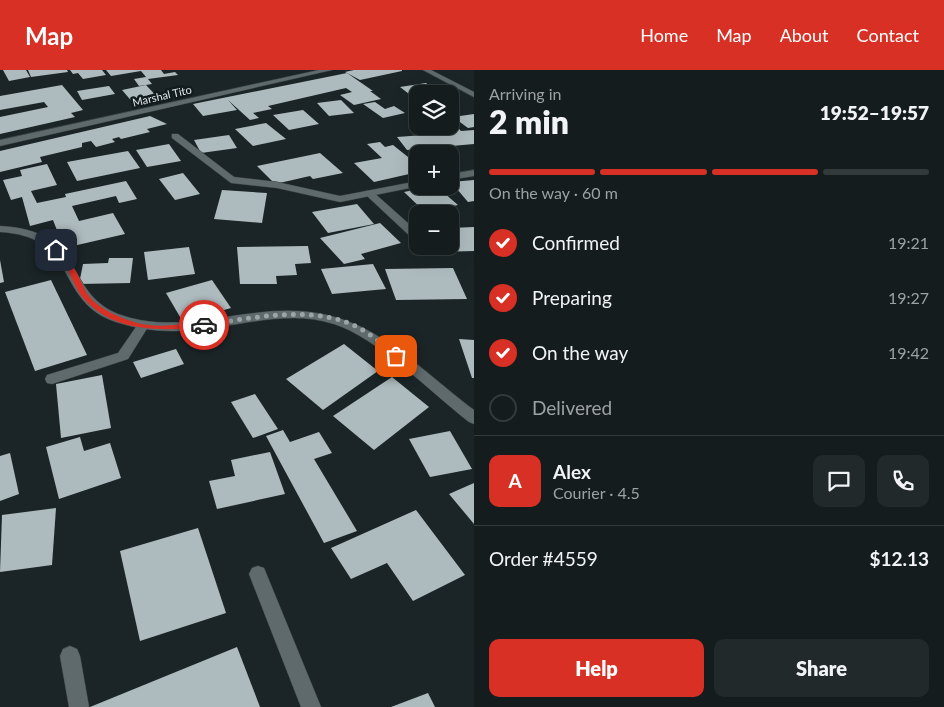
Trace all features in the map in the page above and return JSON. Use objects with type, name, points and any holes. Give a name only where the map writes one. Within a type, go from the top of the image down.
[{"type":"street","name":"Marshal Tito","points":[[0,143],[329,70]]},
{"type":"street","points":[[426,70],[474,96]]},
{"type":"street","points":[[175,136],[231,180],[276,185],[340,199],[409,186]]},
{"type":"street","points":[[459,176],[474,173]]},
{"type":"street","points":[[369,193],[409,230]]},
{"type":"street","points":[[0,229],[24,231],[47,240],[66,261],[86,297],[101,311],[142,326],[193,326],[280,315],[310,315],[335,319],[365,331],[474,418]]},
{"type":"street","points":[[52,379],[123,356],[142,326]]},
{"type":"street","points":[[258,574],[311,707]]},
{"type":"street","points":[[70,656],[79,707]]},
{"type":"building","points":[[3,70],[26,70],[30,77],[9,81]]},
{"type":"building","points":[[28,70],[67,70],[68,72],[31,77]]},
{"type":"building","points":[[70,70],[102,70],[106,75],[83,79],[78,73],[73,74]]},
{"type":"building","points":[[106,70],[161,70],[164,74],[175,72],[178,75],[148,79],[152,84],[139,86],[134,79],[146,77],[141,71],[111,76]]},
{"type":"building","points":[[354,70],[402,71],[360,80],[345,72]]},
{"type":"building","points":[[347,73],[381,99],[354,105],[340,95],[352,92],[346,88],[268,106],[272,109],[253,113],[259,118],[250,120],[228,100],[237,110],[203,116],[193,104]]},
{"type":"building","points":[[62,85],[83,110],[71,113],[75,117],[0,134],[0,117],[48,107],[44,102],[0,110],[0,96]]},
{"type":"building","points":[[146,85],[160,100],[135,105],[122,90]]},
{"type":"building","points":[[109,86],[115,94],[82,100],[77,91]]},
{"type":"building","points":[[409,86],[409,94],[400,87]]},
{"type":"building","points":[[341,100],[354,113],[329,116],[317,103]]},
{"type":"building","points":[[375,102],[385,109],[394,106],[405,113],[383,118],[363,104]]},
{"type":"building","points":[[303,110],[319,124],[289,130],[273,115]]},
{"type":"building","points":[[474,114],[474,127],[468,128],[459,121],[459,116]]},
{"type":"building","points":[[150,116],[167,124],[147,129],[150,132],[121,139],[119,137],[112,139],[115,142],[96,147],[91,141],[82,143],[82,147],[40,157],[42,162],[0,172],[0,151]]},
{"type":"building","points":[[266,123],[286,139],[253,146],[235,129]]},
{"type":"building","points":[[459,129],[461,131],[474,130],[474,144],[409,145],[409,150],[407,150],[397,137],[459,135]]},
{"type":"building","points":[[229,135],[237,148],[201,153],[194,140]]},
{"type":"building","points":[[380,142],[385,147],[393,145],[409,158],[409,174],[374,182],[354,163],[382,158],[367,144]]},
{"type":"building","points":[[169,144],[181,161],[147,167],[136,150]]},
{"type":"building","points":[[128,151],[140,168],[77,181],[67,162]]},
{"type":"building","points":[[320,153],[343,173],[313,179],[310,176],[275,184],[257,166]]},
{"type":"building","points":[[47,164],[57,185],[31,191],[37,203],[66,197],[65,194],[126,181],[137,199],[119,203],[116,196],[72,206],[79,221],[113,213],[125,234],[73,246],[66,231],[58,233],[53,220],[30,226],[22,197],[11,200],[3,180],[22,176],[20,170]]},
{"type":"building","points":[[183,173],[200,194],[175,200],[159,179]]},
{"type":"building","points":[[474,180],[474,201],[468,202],[459,191],[459,181]]},
{"type":"building","points":[[222,190],[267,193],[262,223],[214,219]]},
{"type":"building","points":[[409,191],[409,195],[446,195],[458,205],[418,205],[404,192]]},
{"type":"building","points":[[357,204],[374,224],[328,233],[312,212]]},
{"type":"building","points":[[380,223],[401,243],[361,254],[365,259],[344,264],[320,238]]},
{"type":"building","points":[[474,227],[474,251],[459,251],[459,228]]},
{"type":"building","points":[[308,246],[311,263],[295,264],[297,275],[276,276],[277,284],[240,284],[237,247]]},
{"type":"building","points":[[189,247],[195,274],[148,280],[144,252]]},
{"type":"building","points":[[109,258],[133,258],[130,283],[79,284],[83,264],[108,263]]},
{"type":"building","points":[[0,260],[4,282],[0,283]]},
{"type":"building","points":[[373,264],[386,289],[332,294],[321,269]]},
{"type":"building","points":[[453,268],[467,299],[396,300],[385,269]]},
{"type":"building","points":[[51,280],[87,355],[35,371],[5,292]]},
{"type":"building","points":[[212,280],[231,308],[183,322],[166,293]]},
{"type":"building","points":[[459,339],[474,340],[474,378],[472,378]]},
{"type":"building","points":[[344,344],[378,371],[323,410],[286,379]]},
{"type":"building","points":[[176,349],[184,364],[141,378],[133,362]]},
{"type":"building","points":[[102,375],[111,428],[61,438],[56,384]]},
{"type":"building","points":[[392,377],[429,407],[374,450],[333,416]]},
{"type":"building","points":[[255,394],[278,429],[253,438],[231,402]]},
{"type":"building","points":[[283,430],[290,442],[319,432],[332,453],[314,459],[357,531],[324,543],[266,436]]},
{"type":"building","points":[[450,431],[472,469],[430,477],[409,439]]},
{"type":"building","points":[[80,437],[84,451],[110,443],[121,478],[59,499],[46,447]]},
{"type":"building","points":[[270,452],[285,494],[217,509],[209,481],[235,476],[231,460]]},
{"type":"building","points":[[10,453],[19,494],[0,501],[0,456]]},
{"type":"building","points":[[474,483],[474,524],[449,494]]},
{"type":"building","points":[[56,508],[52,565],[0,572],[2,515]]},
{"type":"building","points":[[416,510],[465,575],[413,601],[387,563],[351,579],[331,548]]},
{"type":"building","points":[[198,528],[226,613],[140,641],[120,551]]},
{"type":"building","points":[[237,647],[260,707],[90,707]]},
{"type":"building","points":[[428,693],[435,707],[391,707]]},
{"type":"way so far","points":[[204,325],[280,315],[310,315],[335,319],[365,331],[396,356]]},
{"type":"route","points":[[56,250],[66,261],[86,297],[101,311],[142,326],[170,328],[204,325]]}]
